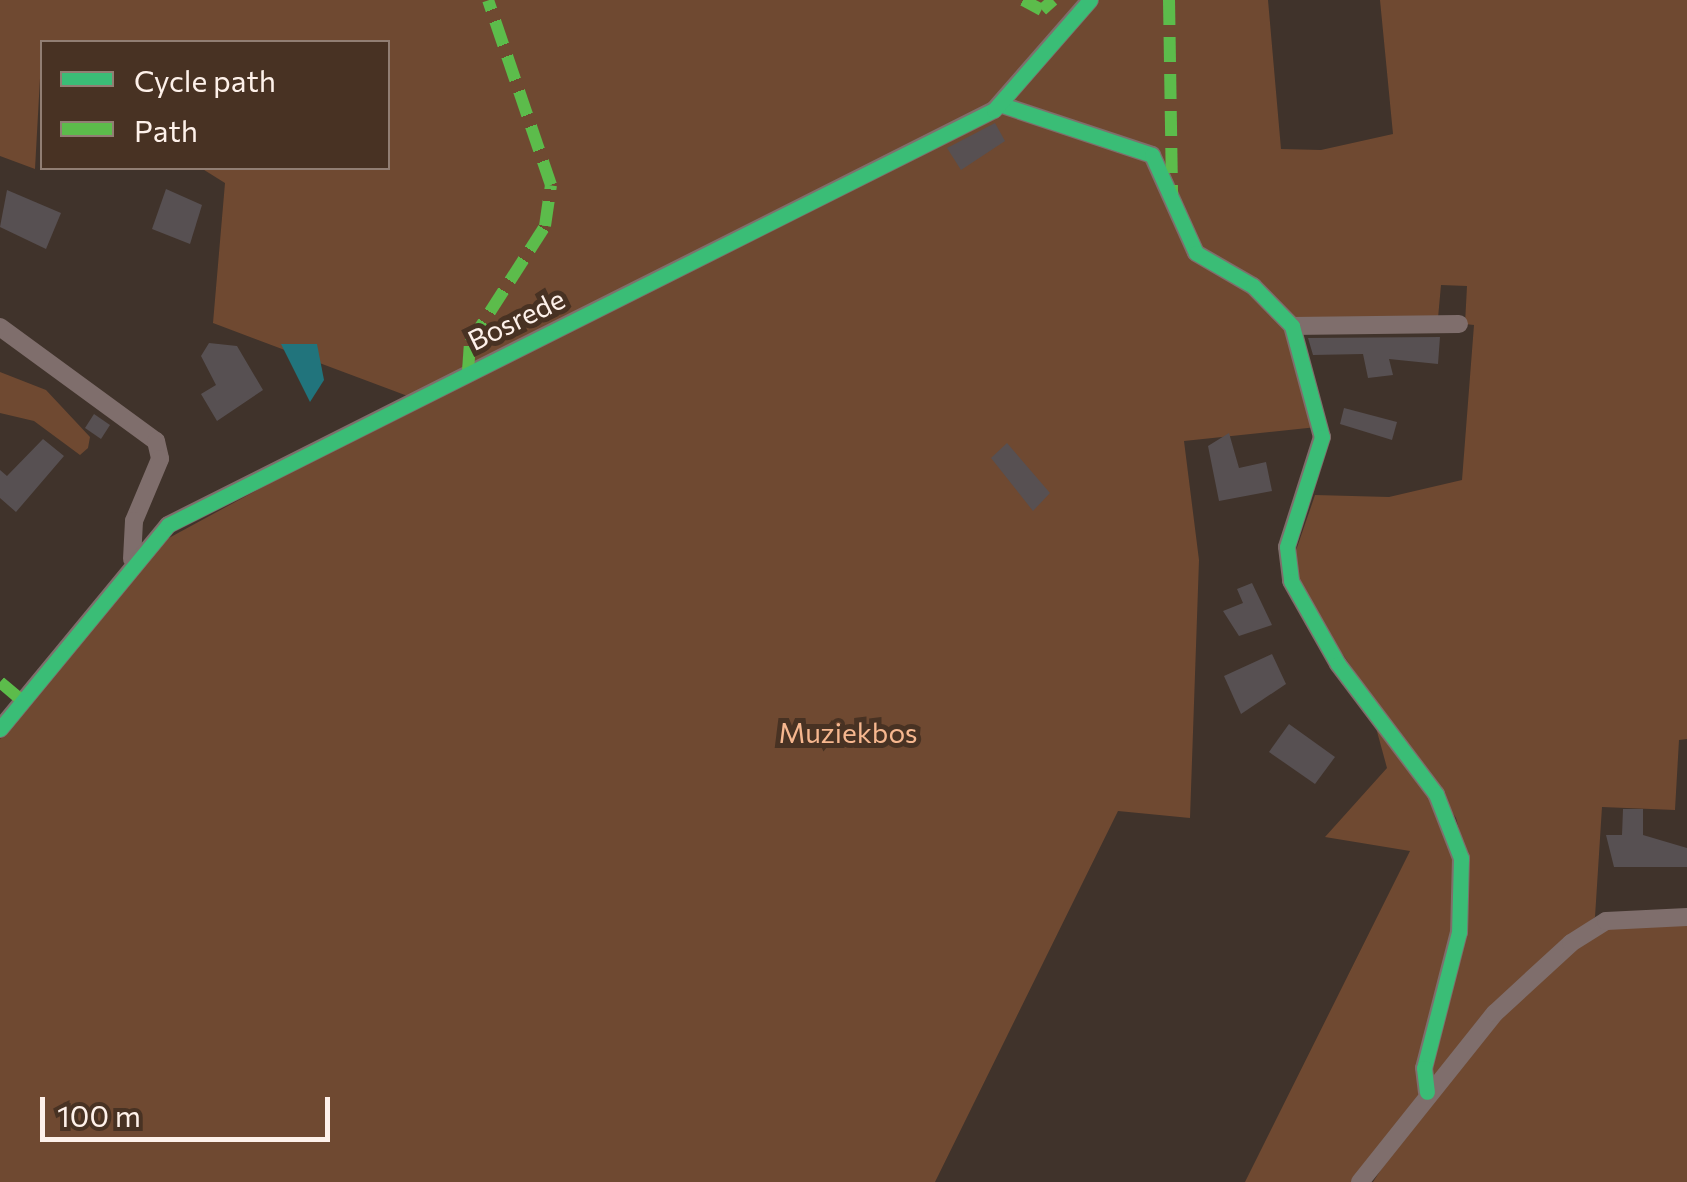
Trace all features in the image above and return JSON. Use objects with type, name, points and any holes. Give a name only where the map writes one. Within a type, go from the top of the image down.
[{"type":"street","name":"Bosrede","points":[[0,730],[132,559],[206,504],[1002,105],[1090,0]]},
{"type":"street","points":[[1002,105],[1152,155],[1196,253],[1253,286],[1292,326],[1322,437],[1288,547],[1291,580],[1338,664],[1436,794],[1461,858],[1459,932],[1424,1068],[1427,1092]]},
{"type":"street","points":[[1292,326],[1459,324]]},
{"type":"street","points":[[0,327],[156,440],[160,459],[134,521],[132,559]]},
{"type":"street","points":[[1360,1182],[1427,1092],[1571,943],[1606,922],[1687,916]]},
{"type":"green space","name":"Muziekbos","points":[[0,0],[1268,0],[1281,149],[1321,150],[1393,134],[1380,0],[1687,0],[1687,739],[1679,740],[1675,810],[1602,807],[1595,917],[1524,975],[1364,1182],[1245,1182],[1410,851],[1325,837],[1387,768],[1375,724],[1428,785],[1456,843],[1453,983],[1463,844],[1456,818],[1303,597],[1293,559],[1315,495],[1389,497],[1462,480],[1474,325],[1465,324],[1467,286],[1441,285],[1438,318],[1297,320],[1247,285],[1286,328],[1317,427],[1184,441],[1199,560],[1190,818],[1118,811],[935,1182],[0,1182],[0,739],[156,545],[421,401],[213,323],[225,183],[204,170],[390,170],[390,40],[40,40],[35,169],[0,156]]},
{"type":"green space","points":[[0,372],[46,390],[90,437],[88,448],[80,455],[34,421],[0,413]]},
{"type":"green space","points":[[1687,921],[1687,1182],[1373,1182],[1422,1106],[1535,980],[1600,930]]},
{"type":"water","points":[[281,344],[317,344],[324,380],[310,402]]},
{"type":"building","points":[[995,123],[1005,141],[961,170],[947,148]]},
{"type":"building","points":[[166,189],[202,205],[190,244],[152,229]]},
{"type":"building","points":[[7,190],[61,213],[46,249],[0,227]]},
{"type":"building","points":[[1440,337],[1438,364],[1389,359],[1393,375],[1368,378],[1363,354],[1313,355],[1308,338]]},
{"type":"building","points":[[209,343],[237,346],[263,390],[217,421],[201,394],[216,385],[201,356]]},
{"type":"building","points":[[1344,408],[1397,422],[1392,440],[1340,424]]},
{"type":"building","points":[[94,414],[110,425],[101,439],[85,428]]},
{"type":"building","points":[[1229,433],[1239,468],[1266,462],[1272,491],[1219,501],[1208,446]]},
{"type":"building","points":[[43,439],[64,456],[16,512],[0,498],[0,470],[7,476]]},
{"type":"building","points":[[1007,443],[1050,493],[1033,511],[991,458]]},
{"type":"building","points":[[1252,583],[1272,625],[1239,636],[1223,611],[1243,603],[1237,589]]},
{"type":"building","points":[[1272,654],[1286,684],[1241,714],[1224,676]]},
{"type":"building","points":[[1289,724],[1335,757],[1315,784],[1269,752]]},
{"type":"building","points":[[1623,809],[1643,809],[1643,835],[1687,848],[1687,867],[1614,867],[1606,835],[1622,835]]},
{"type":"marked path","points":[[468,371],[470,343],[545,226],[551,185],[488,0]]},
{"type":"marked path","points":[[1023,0],[1042,10],[1053,0]]},
{"type":"marked path","points":[[1169,0],[1172,194]]},
{"type":"marked path","points":[[0,682],[23,701]]},
{"type":"cycle path","points":[[0,729],[168,525],[994,110],[1090,0]]},
{"type":"cycle path","points":[[1002,105],[1152,155],[1196,253],[1253,286],[1292,326],[1322,437],[1287,547],[1291,581],[1338,664],[1436,794],[1461,858],[1459,932],[1424,1068],[1427,1092]]}]
